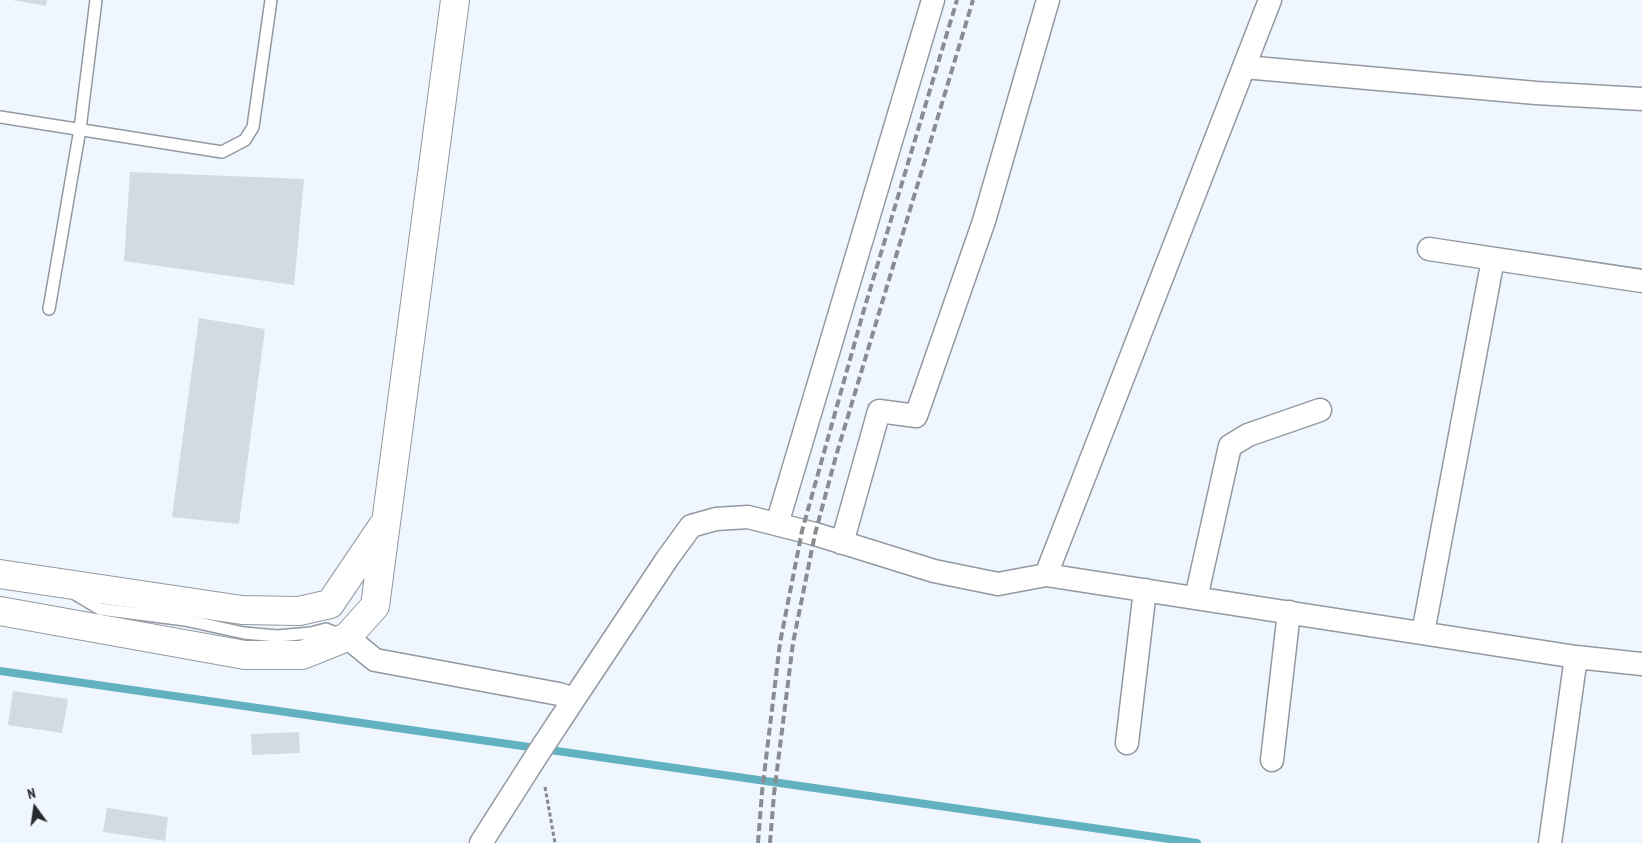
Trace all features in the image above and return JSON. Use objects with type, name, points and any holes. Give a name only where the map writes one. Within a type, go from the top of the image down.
[{"type":"street","points":[[0,611],[245,655],[302,655],[347,637],[375,606],[455,0]]},
{"type":"street","points":[[777,524],[933,0]]},
{"type":"street","points":[[842,543],[879,411],[916,416],[984,222],[1048,0]]},
{"type":"street","points":[[1046,575],[1270,0]]},
{"type":"street","points":[[1244,67],[1536,93],[1642,99]]},
{"type":"street","points":[[1429,249],[1642,281]]},
{"type":"street","points":[[1422,633],[1493,258]]},
{"type":"street","points":[[1196,598],[1230,446],[1248,436],[1320,410]]},
{"type":"street","points":[[481,843],[538,752],[691,526],[716,519],[748,517],[934,571],[998,584],[1046,575],[1576,657],[1642,664]]},
{"type":"street","points":[[0,574],[242,610],[299,611],[330,604],[387,520]]},
{"type":"street","points":[[1127,743],[1145,590]]},
{"type":"street","points":[[1272,760],[1289,612]]},
{"type":"street","points":[[347,637],[375,660],[559,694],[574,699]]},
{"type":"street","points":[[1550,843],[1576,657]]},
{"type":"lane","points":[[49,309],[80,129],[96,0]]},
{"type":"lane","points":[[0,117],[222,152],[245,140],[253,127],[271,0]]},
{"type":"lane","points":[[56,582],[100,608],[185,620],[244,633],[277,636],[311,633],[326,629],[347,637]]},
{"type":"path","points":[[538,752],[556,843]]},
{"type":"building","points":[[12,0],[47,0],[46,6]]},
{"type":"building","points":[[130,172],[304,179],[294,285],[124,261]]},
{"type":"building","points":[[199,318],[265,329],[239,524],[172,517]]},
{"type":"building","points":[[13,691],[68,699],[62,733],[8,725]]},
{"type":"building","points":[[299,732],[300,753],[252,755],[251,734]]},
{"type":"building","points":[[107,808],[168,817],[165,841],[103,832]]},
{"type":"waterway","points":[[0,671],[1197,843]]},
{"type":"railway","points":[[758,843],[762,792],[780,643],[802,531],[863,313],[957,0]]},
{"type":"railway","points":[[770,843],[774,794],[793,643],[815,534],[836,456],[973,0]]}]
